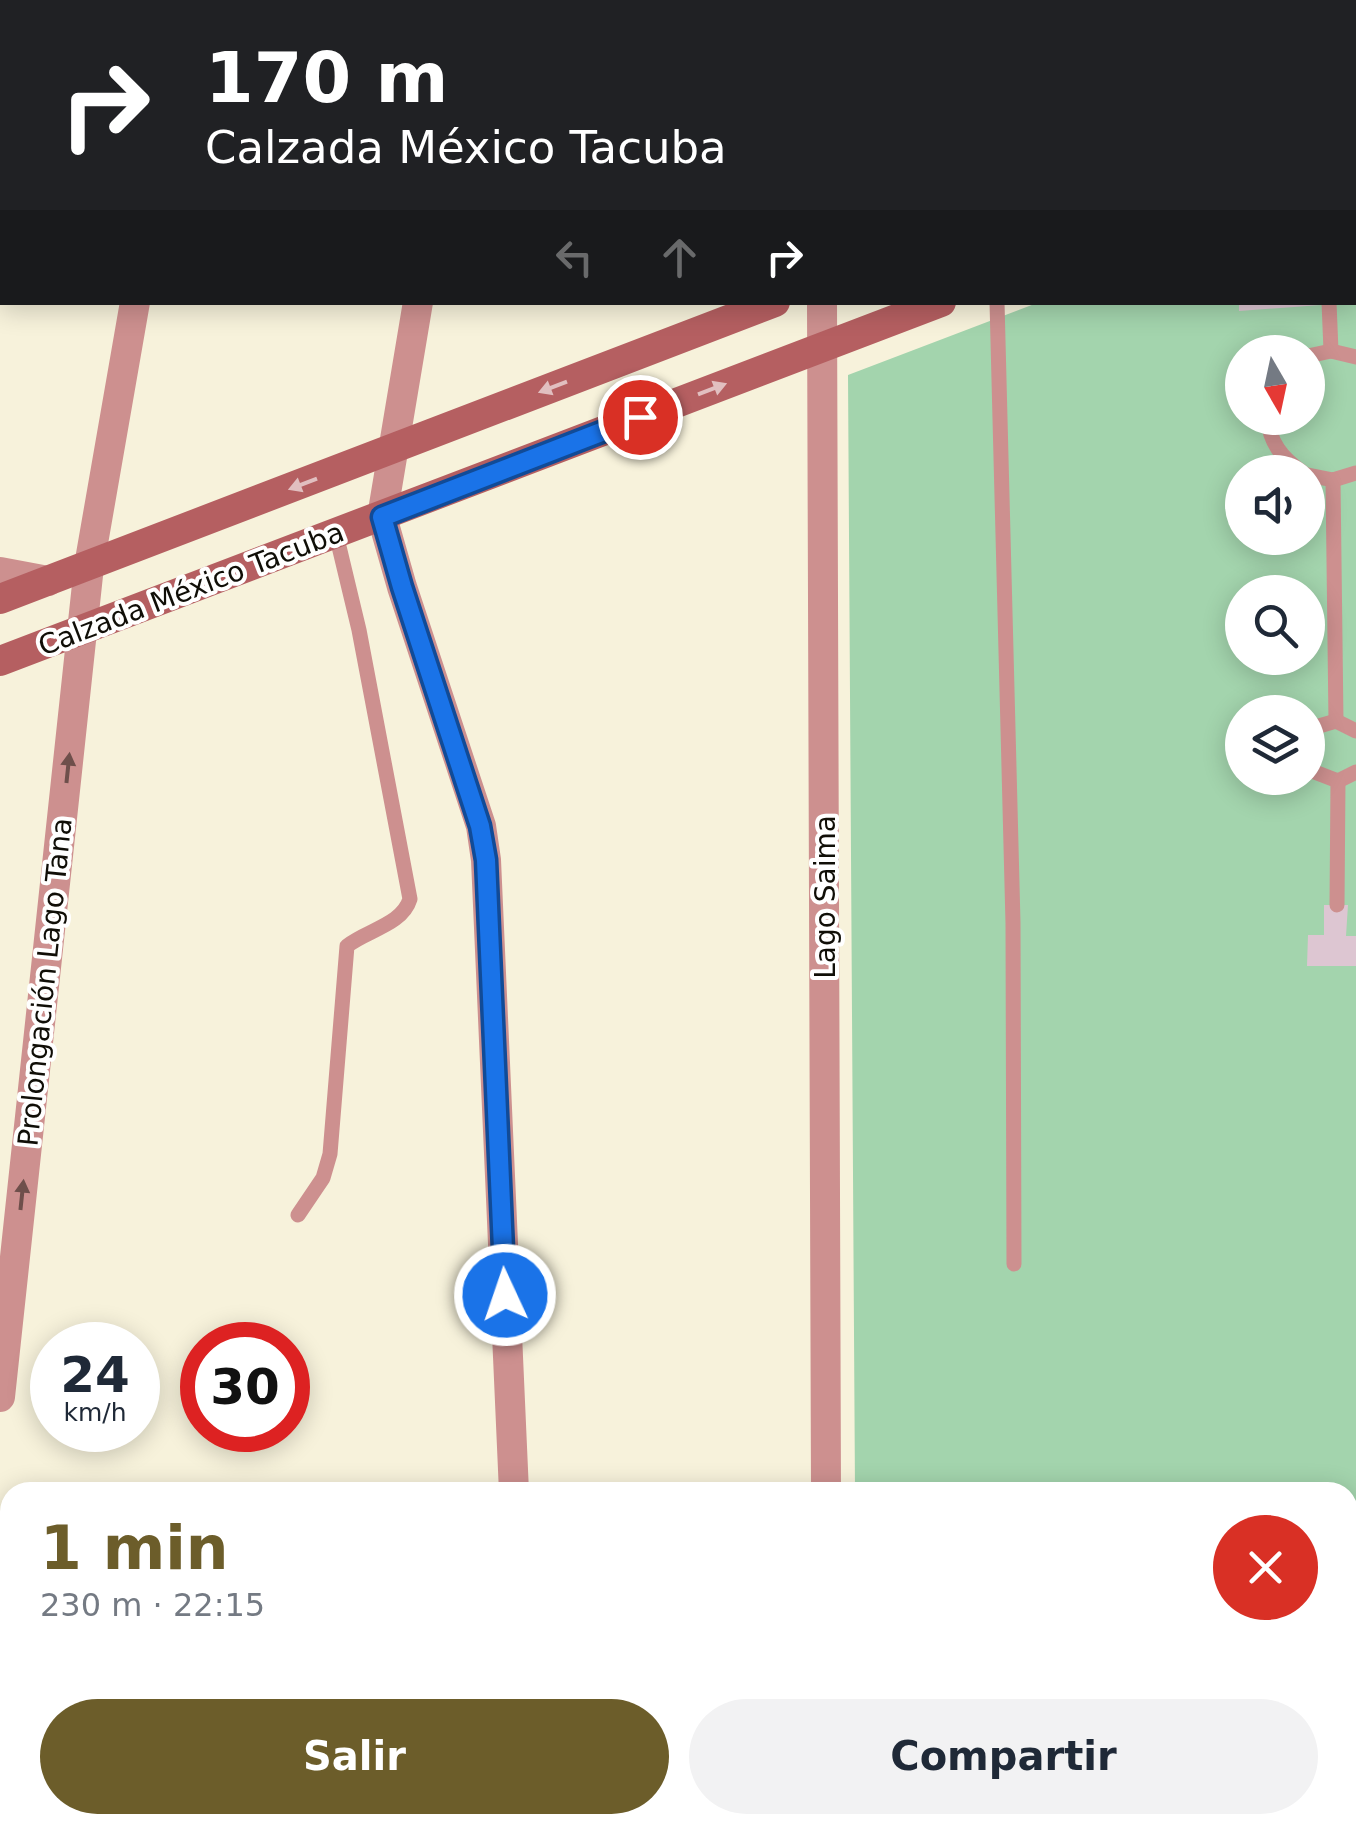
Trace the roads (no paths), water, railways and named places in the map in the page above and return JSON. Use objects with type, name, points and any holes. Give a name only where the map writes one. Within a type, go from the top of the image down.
[{"type":"main road","name":"Calzada México Tacuba","points":[[0,599],[767,305]]},
{"type":"main road","name":"Calzada México Tacuba","points":[[0,661],[933,305]]},
{"type":"street","name":"Prolongación Lago Tana","points":[[0,1397],[89,566],[134,305]]},
{"type":"street","points":[[418,305],[382,517],[480,826],[486,860],[514,1482]]},
{"type":"street","name":"Lago Saima","points":[[822,305],[826,1482]]},
{"type":"street","points":[[0,572],[48,581]]},
{"type":"lane","points":[[997,305],[1014,923],[1014,1264]]},
{"type":"lane","points":[[1329,305],[1331,351]]},
{"type":"lane","points":[[1325,352],[1356,357]]},
{"type":"lane","points":[[1325,478],[1356,474]]},
{"type":"lane","points":[[1333,480],[1336,721]]},
{"type":"lane","points":[[298,1215],[323,1178],[330,1154],[347,946],[398,918],[410,900],[359,630],[336,534]]},
{"type":"lane","points":[[1325,724],[1336,721],[1356,731]]},
{"type":"lane","points":[[1325,776],[1338,781],[1356,772]]},
{"type":"lane","points":[[1337,905],[1338,781]]}]
